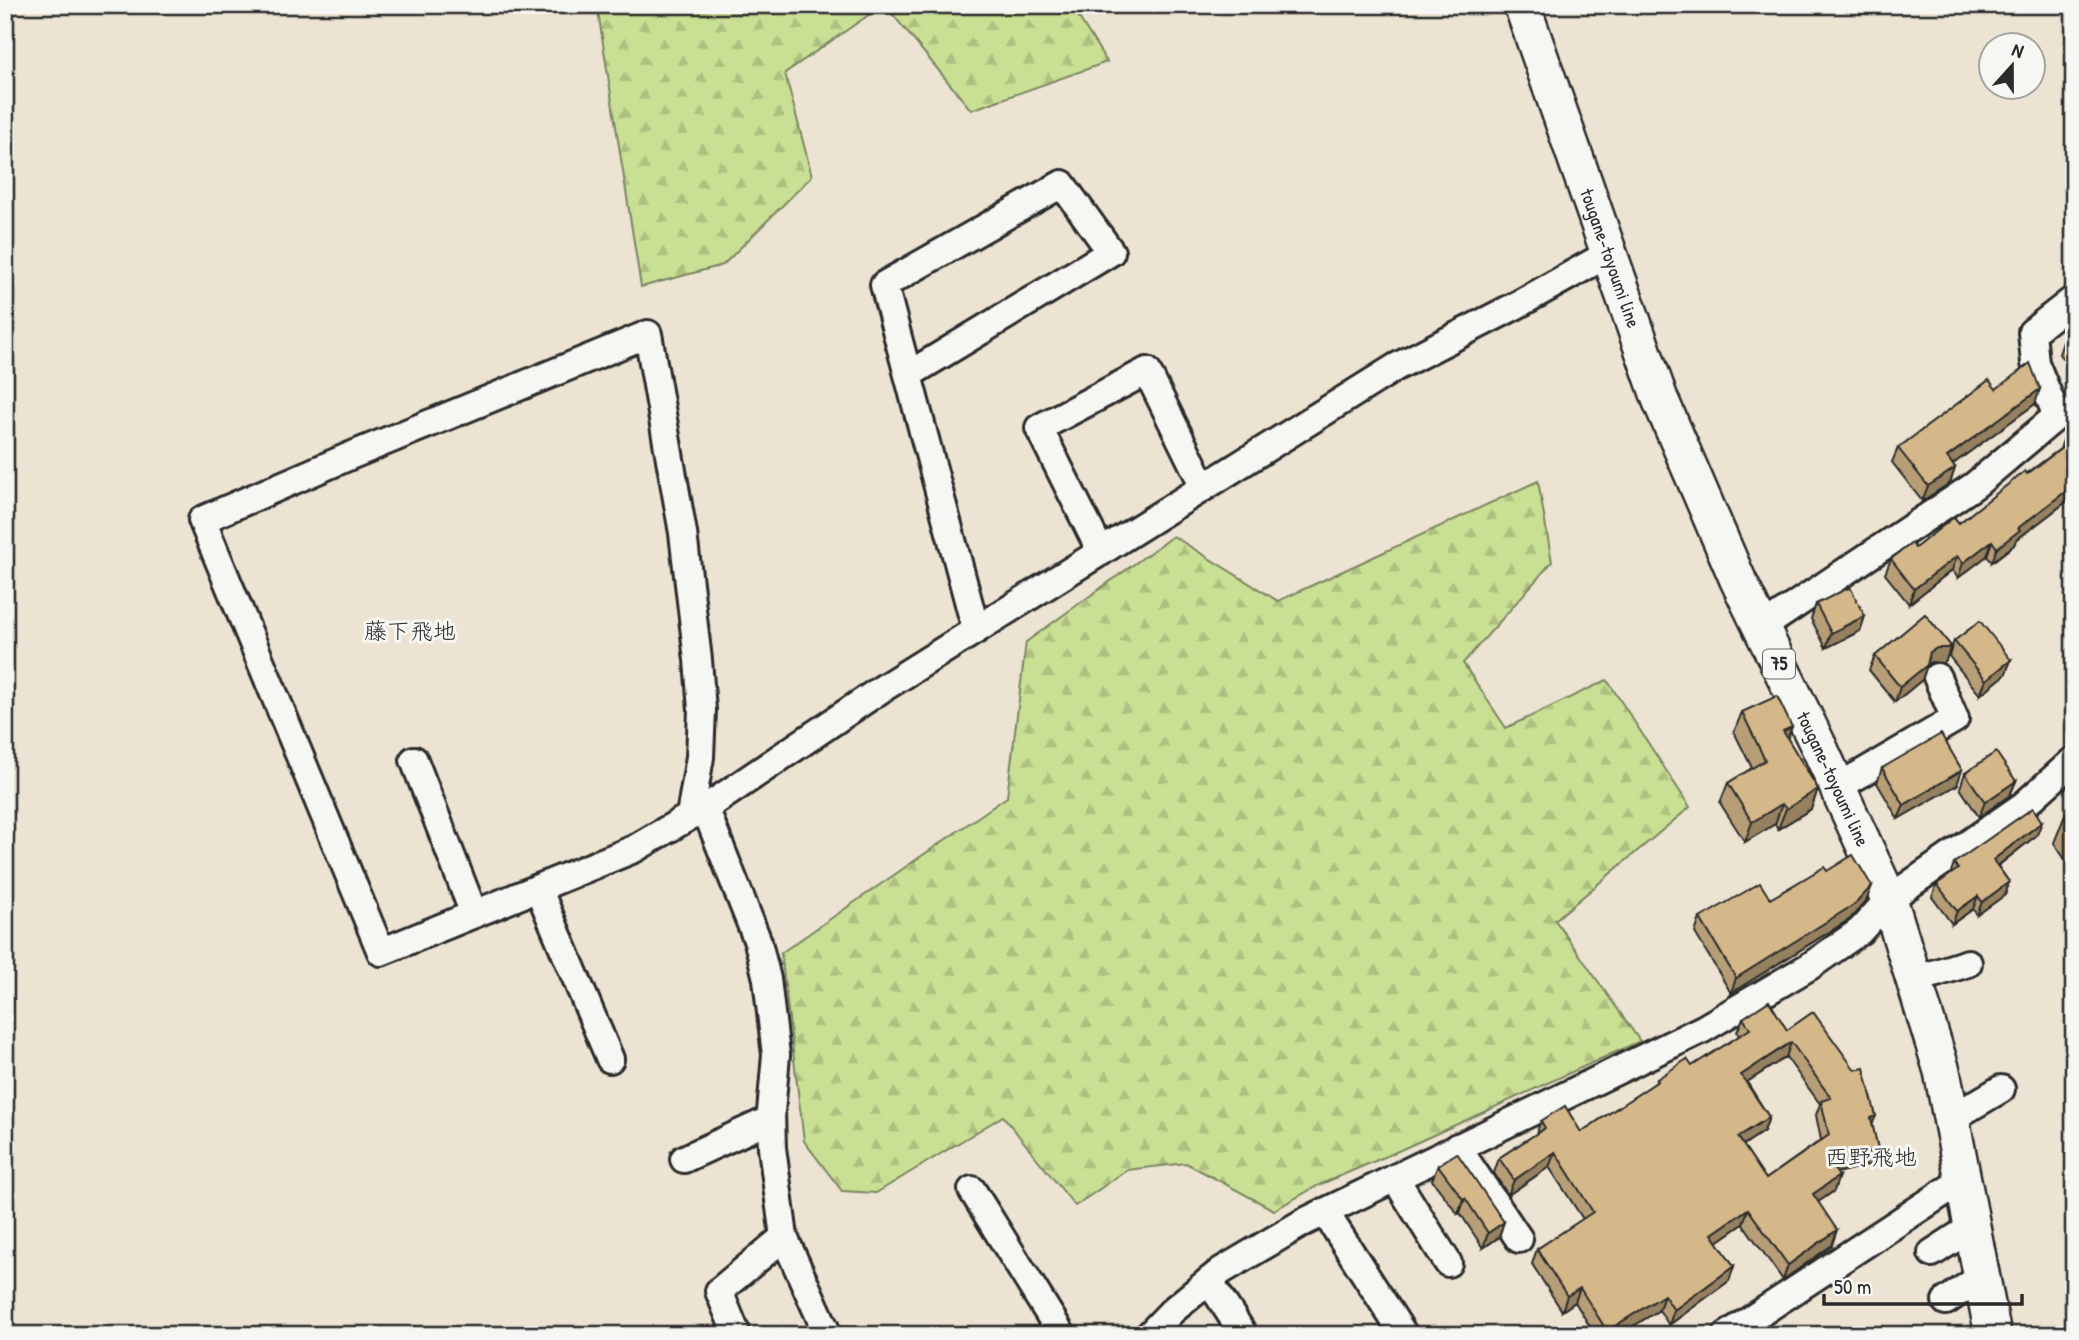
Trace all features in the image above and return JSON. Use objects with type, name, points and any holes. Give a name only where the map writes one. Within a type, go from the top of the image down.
[{"type":"main road","name":"tougane-toyoumi line","points":[[1529,8],[1608,254],[1660,399],[1761,628],[1889,899],[1942,1071],[1993,1335]]},
{"type":"street","points":[[908,375],[1111,252],[1062,184],[884,285],[908,375],[976,630]]},
{"type":"street","points":[[828,1335],[783,1237],[772,1147],[771,1119],[776,1055],[758,942],[698,812],[702,710],[698,660],[683,533],[648,334],[350,456],[202,520],[381,952],[634,849],[698,812],[880,690],[1396,368],[1608,254]]},
{"type":"street","points":[[1761,628],[1975,485],[2057,416],[2035,363],[2032,332],[2074,299]]},
{"type":"street","points":[[1101,552],[1039,428],[1147,370],[1204,487]]},
{"type":"street","points":[[1838,787],[1955,719],[1937,677]]},
{"type":"street","points":[[414,760],[474,914]]},
{"type":"street","points":[[1149,1335],[1174,1310],[1233,1264],[1325,1212],[1703,1029],[1810,967],[1860,931],[1889,899],[2024,805],[2074,760]]},
{"type":"street","points":[[538,888],[610,1059]]},
{"type":"street","points":[[1914,981],[1968,963]]},
{"type":"street","points":[[1952,1118],[2001,1089]]},
{"type":"street","points":[[684,1158],[771,1119]]},
{"type":"street","points":[[1457,1147],[1518,1240]]},
{"type":"street","points":[[1395,1178],[1448,1263]]},
{"type":"street","points":[[1727,1335],[1964,1179]]},
{"type":"street","points":[[972,1190],[1062,1335]]},
{"type":"street","points":[[1325,1212],[1404,1335]]},
{"type":"street","points":[[1932,1254],[1972,1227]]},
{"type":"street","points":[[737,1335],[719,1291],[783,1237]]},
{"type":"street","points":[[1945,1301],[1982,1276]]},
{"type":"street","points":[[1209,1281],[1244,1335]]},
{"type":"green space","points":[[597,5],[883,5],[785,73],[812,176],[723,265],[641,287]]},
{"type":"green space","points":[[885,5],[1071,5],[1107,62],[971,110]]},
{"type":"green space","points":[[1538,481],[1552,562],[1463,663],[1506,728],[1607,680],[1690,807],[1555,920],[1640,1041],[1319,1185],[1274,1210],[1186,1163],[1127,1170],[1075,1206],[1003,1116],[876,1193],[842,1191],[804,1141],[781,953],[1007,797],[1026,642],[1173,536],[1278,601]]},
{"type":"building","points":[[2074,332],[2074,351],[2064,339]]},
{"type":"building","points":[[2030,363],[2040,389],[1947,457],[1955,468],[1928,486],[1898,448],[1989,380],[1996,389]]},
{"type":"building","points":[[2074,427],[2074,485],[2018,528],[2020,530],[1997,548],[1992,541],[1963,563],[1957,556],[1914,589],[1891,559],[1912,543],[1915,548],[1954,517],[1959,523],[2025,471],[2027,474],[2071,441],[2065,434]]},
{"type":"building","points":[[1850,587],[1865,616],[1831,633],[1816,604]]},
{"type":"building","points":[[1925,614],[1951,646],[1930,652],[1927,665],[1900,687],[1875,656]]},
{"type":"building","points":[[1980,621],[2011,660],[1986,680],[1954,641]]},
{"type":"building","points":[[1777,696],[1792,727],[1783,731],[1818,789],[1786,809],[1782,804],[1752,822],[1728,783],[1765,760],[1742,712]]},
{"type":"building","points":[[1941,734],[1962,770],[1904,805],[1882,768]]},
{"type":"building","points":[[1996,752],[2016,781],[1985,802],[1965,773]]},
{"type":"building","points":[[2033,808],[2042,822],[1993,860],[2009,882],[1982,902],[1978,896],[1957,911],[1937,884],[1958,869],[1954,863]]},
{"type":"building","points":[[2074,809],[2074,828],[2065,815]]},
{"type":"building","points":[[1853,855],[1872,886],[1855,904],[1736,978],[1700,918],[1760,883],[1770,899],[1824,867],[1827,871]]},
{"type":"building","points":[[1769,1001],[1787,1030],[1813,1012],[1855,1070],[1864,1068],[1876,1116],[1871,1118],[1878,1149],[1828,1161],[1839,1176],[1813,1194],[1837,1230],[1788,1265],[1748,1209],[1712,1234],[1734,1266],[1674,1310],[1664,1295],[1607,1331],[1580,1288],[1567,1296],[1537,1249],[1593,1212],[1555,1152],[1514,1180],[1499,1158],[1545,1128],[1541,1121],[1565,1106],[1581,1132],[1687,1059],[1692,1066],[1750,1029],[1743,1018]],"holes":[[[1791,1042],[1831,1098],[1821,1101],[1829,1135],[1766,1179],[1738,1137],[1769,1117],[1741,1075]]]},
{"type":"building","points":[[1457,1153],[1504,1222],[1488,1233],[1465,1198],[1463,1199],[1438,1165]]},
{"type":"district","name":"藤下飛地","points":[[410,631]]},
{"type":"district","name":"西野飛地","points":[[1871,1157]]}]
